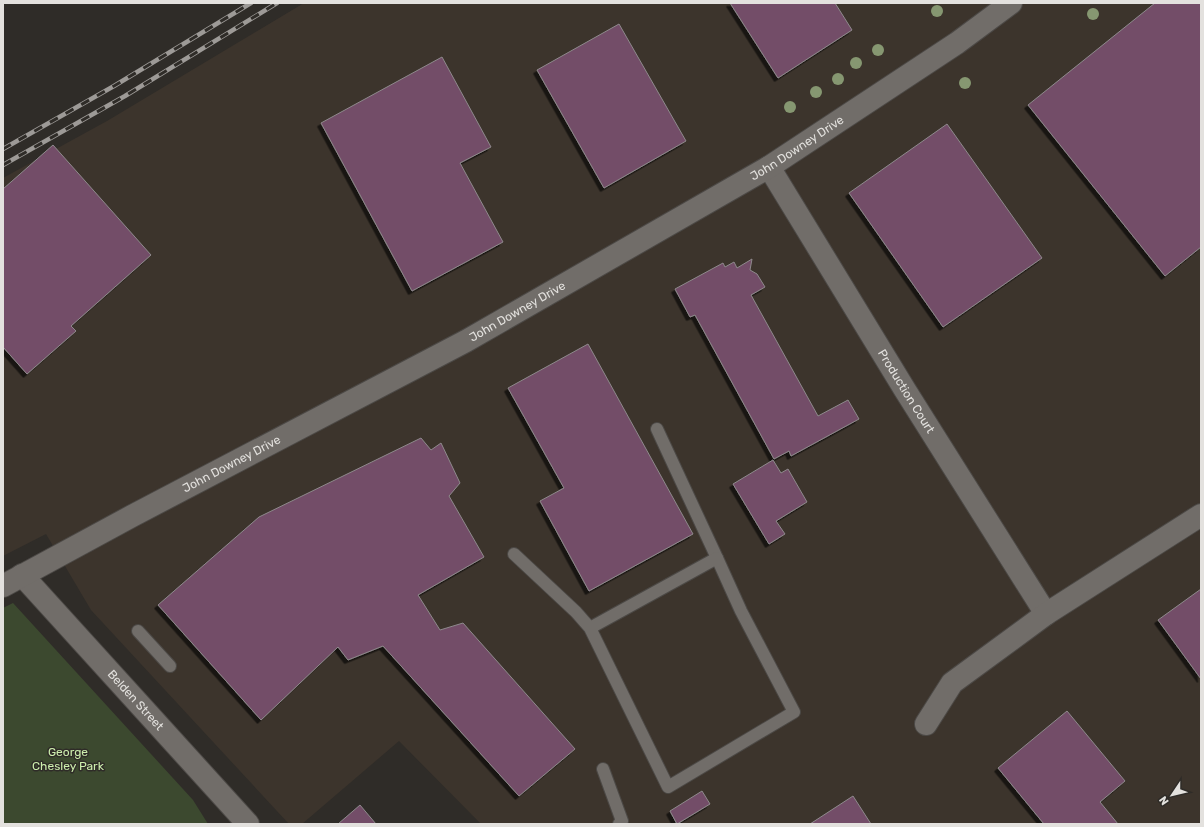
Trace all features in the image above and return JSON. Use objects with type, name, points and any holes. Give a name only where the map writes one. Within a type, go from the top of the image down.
[{"type":"street","name":"John Downey Drive","points":[[3,586],[174,494],[466,341],[769,167],[957,43],[1011,3]]},
{"type":"street","name":"Production Court","points":[[769,167],[904,390],[1046,614]]},
{"type":"street","points":[[926,724],[952,683],[1046,614],[1201,515]]},
{"type":"street","name":"Belden Street","points":[[22,575],[248,824]]},
{"type":"lane","points":[[514,554],[576,612],[590,628],[668,787],[794,712],[741,611],[657,429]]},
{"type":"lane","points":[[590,628],[717,558]]},
{"type":"lane","points":[[138,631],[170,666]]},
{"type":"lane","points":[[603,769],[622,821],[619,824]]},
{"type":"shaded area","points":[[304,3],[1201,3],[1201,824],[481,824],[399,741],[302,824],[289,824],[91,610],[46,534],[3,556],[3,178],[107,121]]},
{"type":"green space","name":"George Chesley Park","points":[[13,603],[193,800],[208,824],[3,824],[3,608]]},
{"type":"building","points":[[730,3],[835,3],[852,30],[778,78]]},
{"type":"building","points":[[1155,3],[1201,3],[1201,247],[1165,276],[1028,105]]},
{"type":"building","points":[[619,24],[686,141],[604,188],[537,70]]},
{"type":"building","points":[[442,57],[491,147],[460,163],[503,242],[412,291],[321,123]]},
{"type":"building","points":[[947,124],[1042,258],[943,327],[849,193]]},
{"type":"building","points":[[53,145],[151,255],[71,326],[76,331],[27,374],[3,347],[3,189]]},
{"type":"building","points":[[752,259],[750,270],[757,274],[765,287],[751,295],[818,416],[848,400],[859,419],[791,456],[789,451],[774,459],[695,315],[690,317],[675,289],[723,263],[725,267],[734,262],[737,268]]},
{"type":"building","points":[[588,344],[693,534],[589,591],[540,501],[564,488],[508,388]]},
{"type":"building","points":[[421,438],[431,450],[441,443],[460,483],[449,496],[484,557],[418,595],[440,630],[463,623],[575,749],[519,796],[383,646],[348,660],[338,647],[261,720],[158,605],[259,517]]},
{"type":"building","points":[[773,460],[781,473],[788,469],[807,502],[776,521],[785,534],[769,544],[733,484]]},
{"type":"building","points":[[1201,589],[1201,679],[1158,620]]},
{"type":"building","points":[[1067,711],[1125,781],[1100,802],[1118,824],[1044,824],[998,768]]},
{"type":"building","points":[[702,791],[710,804],[677,824],[670,811]]},
{"type":"building","points":[[853,796],[871,824],[810,824]]},
{"type":"building","points":[[360,805],[376,824],[338,824]]},
{"type":"railway","points":[[3,149],[114,86],[251,3]]},
{"type":"railway","points":[[3,165],[125,96],[277,3]]}]
